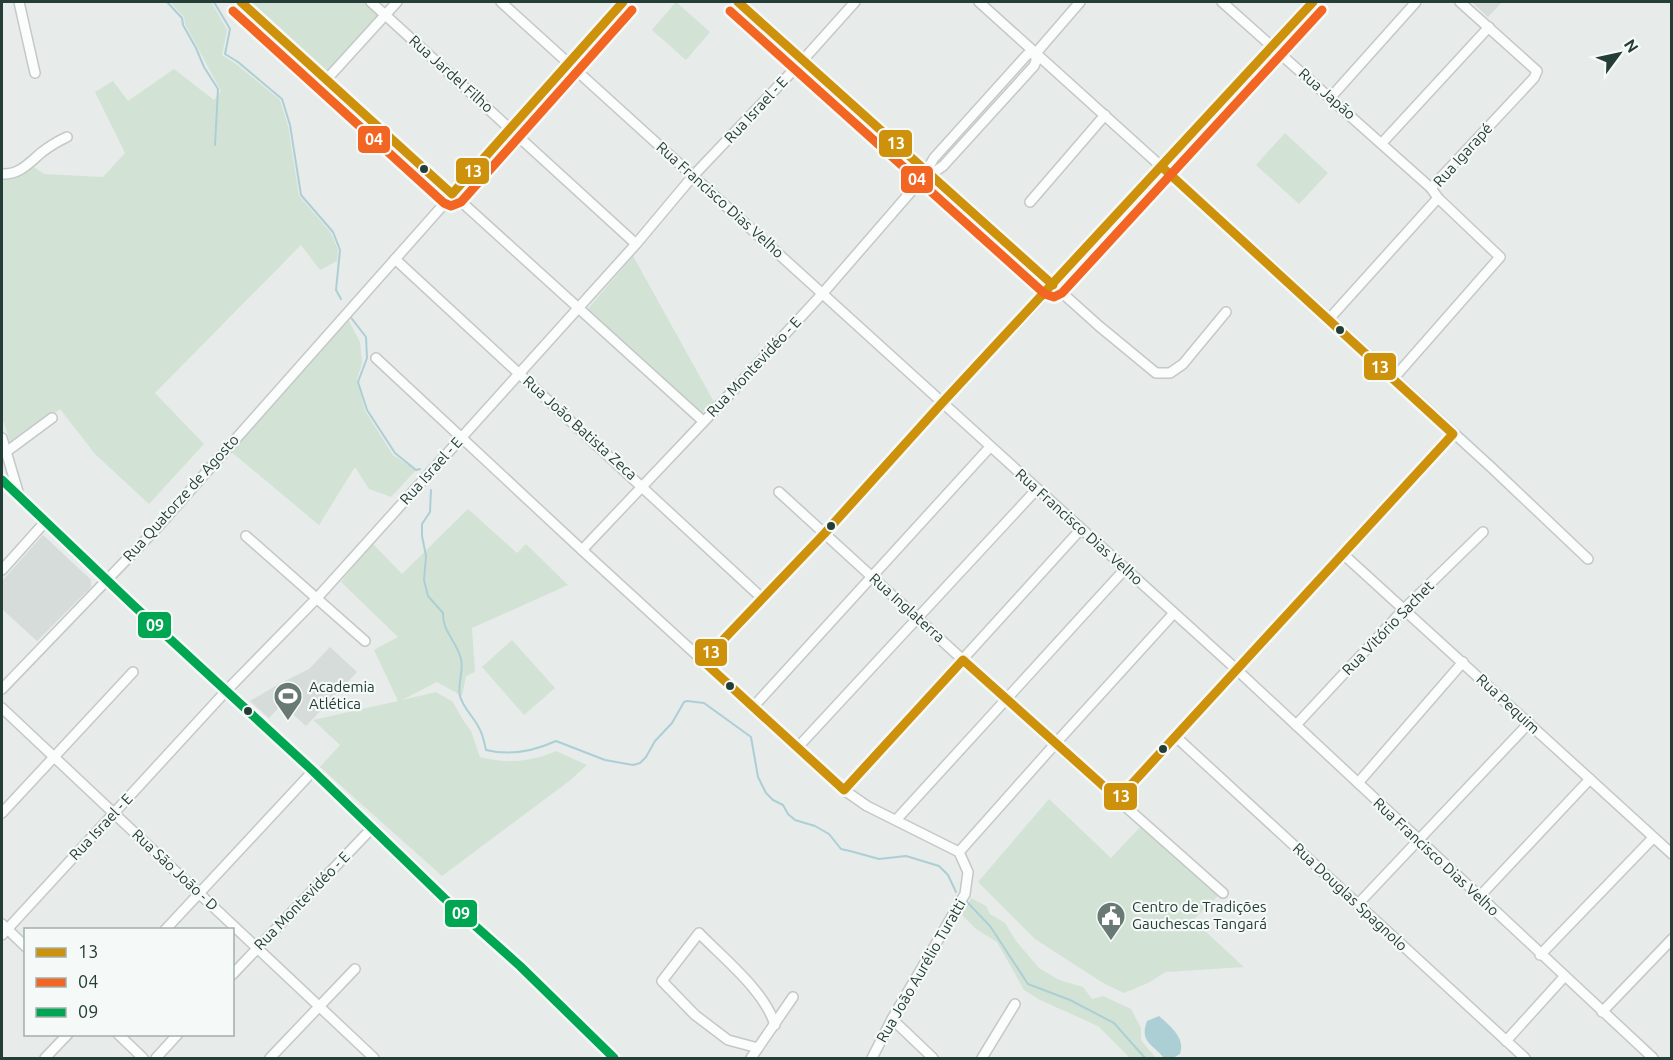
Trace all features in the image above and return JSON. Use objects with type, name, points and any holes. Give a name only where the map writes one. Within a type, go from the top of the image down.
[{"type":"street","points":[[19,2],[35,73]]},
{"type":"street","points":[[241,2],[703,421]]},
{"type":"street","name":"Rua Jardel Filho","points":[[371,2],[636,244]]},
{"type":"street","points":[[327,79],[397,2]]},
{"type":"street","name":"Rua Francisco Dias Velho","points":[[501,2],[1236,669],[1540,956],[1653,1059]]},
{"type":"street","name":"Rua Quatorze de Agosto","points":[[2,689],[156,529],[623,2]]},
{"type":"street","points":[[738,2],[925,175],[1156,373],[1170,373],[1183,364],[1227,312]]},
{"type":"street","name":"Rua Israel - E","points":[[3,929],[227,690],[317,598],[636,244],[693,176],[855,2]]},
{"type":"street","points":[[979,2],[1329,319],[1588,560]]},
{"type":"street","name":"Rua Montevidéo - E","points":[[582,550],[822,293],[925,175],[934,158],[1025,57],[1036,53],[1080,2]]},
{"type":"street","name":"Rua Japão","points":[[1221,2],[1331,97],[1431,188]]},
{"type":"street","points":[[703,661],[824,534],[1313,2]]},
{"type":"street","points":[[1331,97],[1416,2]]},
{"type":"street","points":[[1382,143],[1489,27],[1460,2]]},
{"type":"street","name":"Rua Igarapé","points":[[1329,319],[1438,198],[1431,188],[1534,78],[1537,71],[1489,27]]},
{"type":"street","points":[[1030,202],[1105,115]]},
{"type":"street","points":[[2,174],[9,174],[27,167],[42,152],[67,137]]},
{"type":"street","points":[[1393,379],[1500,257],[1438,198]]},
{"type":"street","name":"Rua João Batista Zeca","points":[[395,259],[763,598]]},
{"type":"street","points":[[376,358],[844,790],[867,806],[959,852],[1174,613]]},
{"type":"street","points":[[6,452],[52,418]]},
{"type":"street","points":[[1118,799],[1454,434]]},
{"type":"street","points":[[2,438],[20,498]]},
{"type":"street","points":[[754,706],[990,447]]},
{"type":"street","points":[[2,480],[106,580],[313,771],[444,898],[520,966],[609,1057]]},
{"type":"street","points":[[798,747],[1037,489]]},
{"type":"street","name":"Rua Inglaterra","points":[[779,492],[1055,744],[1223,893]]},
{"type":"street","points":[[2,570],[45,522]]},
{"type":"street","points":[[844,790],[1081,529]]},
{"type":"street","name":"Rua Vitório Sachet","points":[[1296,725],[1404,609],[1483,532]]},
{"type":"street","points":[[246,536],[365,641]]},
{"type":"street","name":"Rua Pequim","points":[[1343,554],[1671,854]]},
{"type":"street","points":[[896,820],[1125,569]]},
{"type":"street","points":[[1358,783],[1463,662]]},
{"type":"street","points":[[2,813],[133,672]]},
{"type":"street","name":"Rua São João - D","points":[[2,708],[374,1059]]},
{"type":"street","points":[[1358,904],[1529,723]]},
{"type":"street","name":"Rua Douglas Spagnolo","points":[[1175,735],[1525,1059]]},
{"type":"street","points":[[167,928],[313,771]]},
{"type":"street","points":[[1479,897],[1590,779]]},
{"type":"street","name":"Rua Montevidéo - E","points":[[234,973],[372,828]]},
{"type":"street","points":[[1540,956],[1653,838]]},
{"type":"street","name":"Rua João Aurélio Turatti","points":[[872,1059],[892,1019],[965,894],[968,883],[966,867],[959,852]]},
{"type":"street","points":[[3,929],[24,945]]},
{"type":"street","points":[[758,1048],[728,1040],[695,1015],[662,981],[699,933],[759,996],[771,1012],[775,1025]]},
{"type":"street","points":[[1602,1012],[1671,939]]},
{"type":"street","points":[[270,1059],[355,969]]},
{"type":"street","points":[[1506,1041],[1564,977]]},
{"type":"street","points":[[751,1059],[793,998]]},
{"type":"street","points":[[982,1059],[1015,1004]]},
{"type":"street","points":[[892,1019],[933,1059]]},
{"type":"street","points":[[45,1059],[67,1036]]},
{"type":"street","points":[[119,1036],[143,1059]]},
{"type":"street","points":[[156,1059],[177,1036]]},
{"type":"shaded area","points":[[1472,2],[1502,2],[1488,17]]},
{"type":"shaded area","points":[[43,535],[91,580],[91,587],[37,641],[2,609],[2,581]]},
{"type":"shaded area","points":[[330,647],[357,672],[306,726],[282,704],[269,718],[250,701],[309,669]]},
{"type":"green space","points":[[170,2],[212,3],[227,30],[222,55],[280,100],[288,126],[299,196],[331,233],[338,250],[337,261],[320,270],[301,245],[155,393],[204,444],[149,504],[95,454],[60,409],[11,445],[2,417],[2,177],[32,166],[44,174],[103,177],[125,153],[95,92],[113,81],[128,101],[174,69],[214,100],[221,91],[185,24],[184,17]]},
{"type":"green space","points":[[246,2],[365,2],[380,15],[326,74]]},
{"type":"green space","points":[[676,2],[710,32],[686,60],[652,30]]},
{"type":"green space","points":[[1285,133],[1328,173],[1299,204],[1256,165]]},
{"type":"green space","points":[[633,256],[714,402],[701,414],[587,310]]},
{"type":"green space","points":[[347,317],[360,342],[362,363],[357,379],[365,411],[393,455],[416,470],[391,497],[369,489],[355,467],[319,525],[229,450]]},
{"type":"green space","points":[[468,509],[517,553],[526,544],[568,585],[472,628],[475,672],[466,676],[462,696],[437,682],[402,700],[436,692],[453,702],[471,731],[480,757],[499,761],[518,761],[537,758],[556,751],[587,765],[568,782],[442,876],[320,767],[340,745],[313,720],[398,701],[374,650],[398,637],[341,582],[372,543],[402,574]]},
{"type":"green space","points":[[512,640],[555,688],[524,715],[482,667]]},
{"type":"green space","points":[[1049,799],[1111,858],[1141,826],[1219,895],[1193,920],[1244,967],[1166,972],[1124,993],[1103,983],[1035,939],[978,882]]},
{"type":"green space","points":[[971,898],[986,906],[990,914],[1005,923],[1016,941],[1039,968],[1059,980],[1083,987],[1092,999],[1103,996],[1131,1009],[1141,1028],[1141,1040],[1156,1058],[1130,1058],[1098,1026],[1040,1000],[1024,990],[997,942],[976,929],[962,915]]},
{"type":"water","points":[[1159,1016],[1176,1033],[1181,1043],[1180,1054],[1173,1058],[1164,1058],[1146,1038],[1147,1021]]},
{"type":"waterway","points":[[167,2],[182,18],[183,25],[204,67],[218,89],[215,145]]},
{"type":"waterway","points":[[214,2],[230,29],[225,54],[282,99],[290,125],[301,195],[333,232],[340,250],[336,290],[341,299]]},
{"type":"waterway","points":[[349,315],[366,337],[367,358],[358,382],[367,410],[395,453],[416,470],[420,469]]},
{"type":"waterway","points":[[431,490],[430,512],[422,524],[426,556],[424,580],[428,596],[443,613],[447,631],[459,653],[462,664],[460,696],[480,730],[486,750],[504,753],[522,752],[556,741],[605,760],[633,765],[640,763],[646,757],[655,741],[672,723],[684,702],[704,703],[751,737],[758,777],[766,793],[783,805],[795,820],[815,826],[829,834],[841,849],[879,859],[906,856],[939,866],[948,875],[956,892]]},
{"type":"waterway","points":[[967,902],[990,926],[1028,984],[1070,1000],[1114,1023],[1145,1058]]},
{"type":"transit line","name":"13","points":[[241,2],[452,194],[623,2]]},
{"type":"transit line","name":"13","points":[[738,2],[1053,285]]},
{"type":"transit line","name":"13","points":[[1162,167],[1453,434],[1118,799],[963,660],[844,790],[703,661],[824,534],[1313,2]]},
{"type":"transit line","name":"04","points":[[233,11],[444,203],[451,206],[461,202],[632,10]]},
{"type":"transit line","name":"04","points":[[730,11],[1045,294],[1054,297],[1062,293],[1322,10]]},
{"type":"transit line","name":"09","points":[[2,480],[313,771],[444,898],[520,966],[614,1058]]},
{"type":"place","name":"Academia Atlética","points":[[288,722]]},
{"type":"place","name":"Centro de Tradições Gauchescas Tangará","points":[[1111,942]]}]
